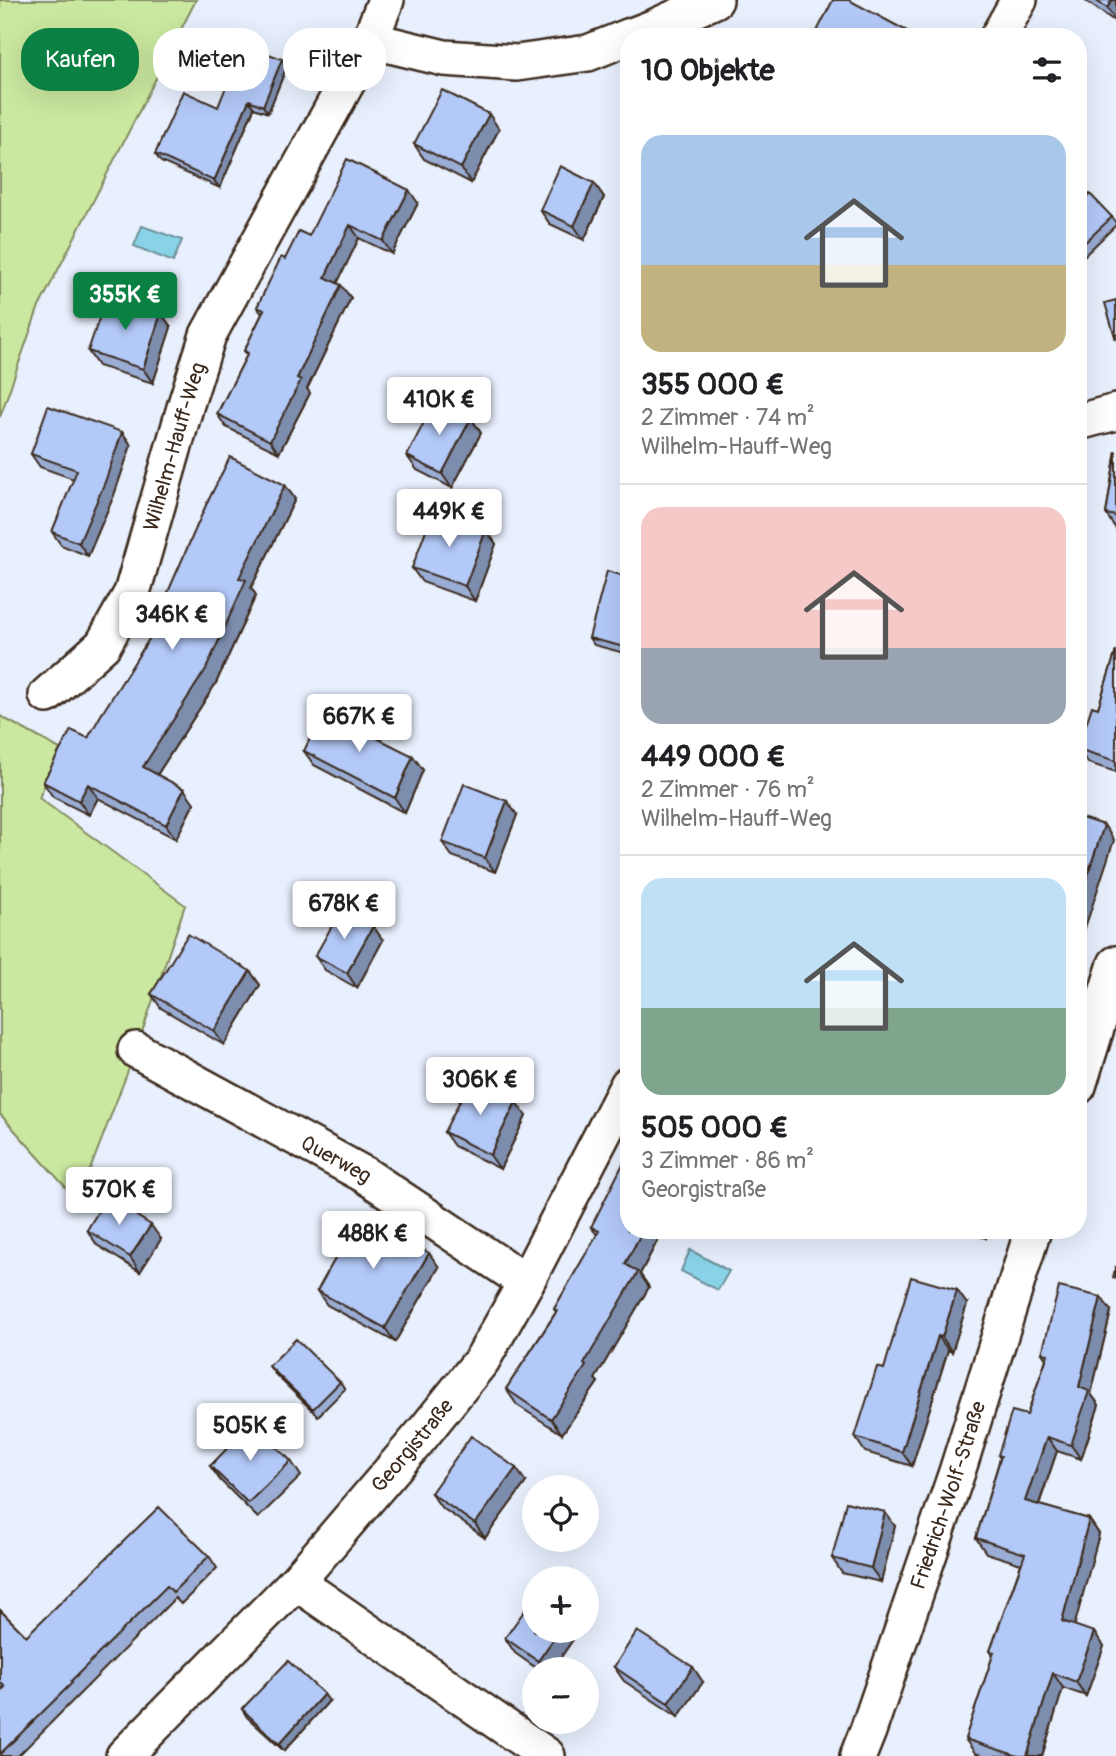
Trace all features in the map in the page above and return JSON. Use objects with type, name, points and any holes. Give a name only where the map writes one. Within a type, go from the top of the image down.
[{"type":"street","name":"Wilhelm-Hauff-Weg","points":[[375,28],[386,0]]},
{"type":"street","points":[[652,28],[715,0]]},
{"type":"street","points":[[1004,28],[1019,0]]},
{"type":"street","points":[[386,44],[444,58],[517,63],[588,53],[620,41]]},
{"type":"street","name":"Wilhelm-Hauff-Weg","points":[[47,695],[103,645],[132,593],[208,335],[342,91]]},
{"type":"street","points":[[1087,420],[1116,412]]},
{"type":"street","points":[[1087,1057],[1116,964]]},
{"type":"street","name":"Querweg","points":[[136,1050],[365,1175],[526,1282]]},
{"type":"street","name":"Georgistraße","points":[[124,1756],[296,1582],[482,1360],[526,1282],[620,1100]]},
{"type":"street","name":"Friedrich-Wolf-Straße","points":[[858,1756],[957,1472],[1030,1239]]},
{"type":"street","points":[[296,1582],[547,1756]]},
{"type":"green space","points":[[0,0],[196,0],[182,28],[153,28],[153,84],[38,309],[0,417]]},
{"type":"green space","points":[[0,716],[60,749],[39,798],[185,905],[136,1050],[78,1201],[0,1114]]},
{"type":"water","points":[[142,226],[182,240],[173,262],[134,246]]},
{"type":"water","points":[[690,1250],[729,1271],[718,1290],[681,1271]]},
{"type":"building","points":[[833,0],[849,0],[901,28],[819,28]]},
{"type":"building","points":[[1095,0],[1112,0],[1107,8]]},
{"type":"building","points":[[269,54],[282,59],[263,106],[249,100],[214,181],[155,154],[183,91],[218,107],[224,91],[269,91]]},
{"type":"building","points":[[442,90],[489,114],[461,168],[414,144]]},
{"type":"building","points":[[347,159],[409,190],[383,241],[350,225],[325,277],[341,285],[297,378],[301,380],[270,441],[217,414],[248,353],[244,351],[264,310],[257,307],[281,257],[285,259],[299,231],[309,236]]},
{"type":"building","points":[[560,166],[594,183],[574,226],[540,210]]},
{"type":"building","points":[[1090,194],[1112,217],[1087,240],[1087,197]]},
{"type":"building","points":[[107,295],[161,313],[143,369],[88,351]]},
{"type":"building","points":[[1116,300],[1116,340],[1105,303]]},
{"type":"building","points":[[435,400],[471,418],[442,474],[407,456]]},
{"type":"building","points":[[48,406],[122,432],[105,482],[79,543],[52,532],[77,470],[31,454]]},
{"type":"building","points":[[1116,451],[1116,516],[1106,514]]},
{"type":"building","points":[[230,457],[285,485],[239,578],[246,580],[206,669],[143,767],[184,789],[166,825],[88,784],[79,801],[43,782],[71,730],[88,738],[163,617],[158,615]]},
{"type":"building","points":[[433,511],[486,530],[465,586],[412,568]]},
{"type":"building","points":[[607,571],[620,575],[620,646],[589,638]]},
{"type":"building","points":[[1116,651],[1116,761],[1087,752],[1087,721],[1092,706],[1098,708]]},
{"type":"building","points":[[323,711],[413,756],[395,798],[304,751]]},
{"type":"building","points":[[464,784],[507,801],[485,858],[442,842]]},
{"type":"building","points":[[1087,820],[1104,825],[1087,877]]},
{"type":"building","points":[[342,908],[373,926],[347,973],[315,956]]},
{"type":"building","points":[[188,934],[250,971],[214,1031],[151,994]]},
{"type":"building","points":[[471,1079],[516,1102],[490,1155],[444,1132]]},
{"type":"building","points":[[620,1170],[620,1239],[638,1239],[625,1264],[638,1272],[584,1364],[586,1366],[551,1419],[506,1389],[557,1311],[554,1309],[599,1231],[591,1227]]},
{"type":"building","points":[[107,1197],[151,1225],[130,1257],[87,1230]]},
{"type":"building","points":[[360,1214],[429,1253],[385,1328],[317,1291]]},
{"type":"building","points":[[911,1277],[957,1290],[942,1337],[938,1336],[902,1452],[855,1437],[877,1367],[884,1369]]},
{"type":"building","points":[[1059,1287],[1101,1297],[1079,1387],[1089,1391],[1071,1445],[1047,1437],[1025,1501],[1089,1519],[1062,1621],[1094,1632],[1076,1682],[1053,1673],[1027,1756],[1018,1756],[965,1739],[994,1652],[990,1651],[1025,1554],[976,1538],[1012,1411],[1027,1415],[1048,1354],[1042,1353]]},
{"type":"building","points":[[296,1339],[340,1382],[313,1409],[269,1366]]},
{"type":"building","points":[[252,1423],[291,1461],[248,1503],[210,1466]]},
{"type":"building","points":[[471,1436],[516,1468],[475,1524],[431,1493]]},
{"type":"building","points":[[846,1502],[885,1512],[871,1568],[832,1558]]},
{"type":"building","points":[[159,1507],[209,1556],[173,1592],[167,1586],[0,1754],[0,1692],[5,1687],[0,1682],[0,1610],[26,1636]]},
{"type":"building","points":[[522,1614],[522,1643],[551,1643],[541,1657],[532,1657],[505,1638]]},
{"type":"building","points":[[637,1631],[693,1667],[668,1703],[614,1667]]},
{"type":"building","points":[[288,1661],[324,1694],[279,1744],[242,1709]]}]
